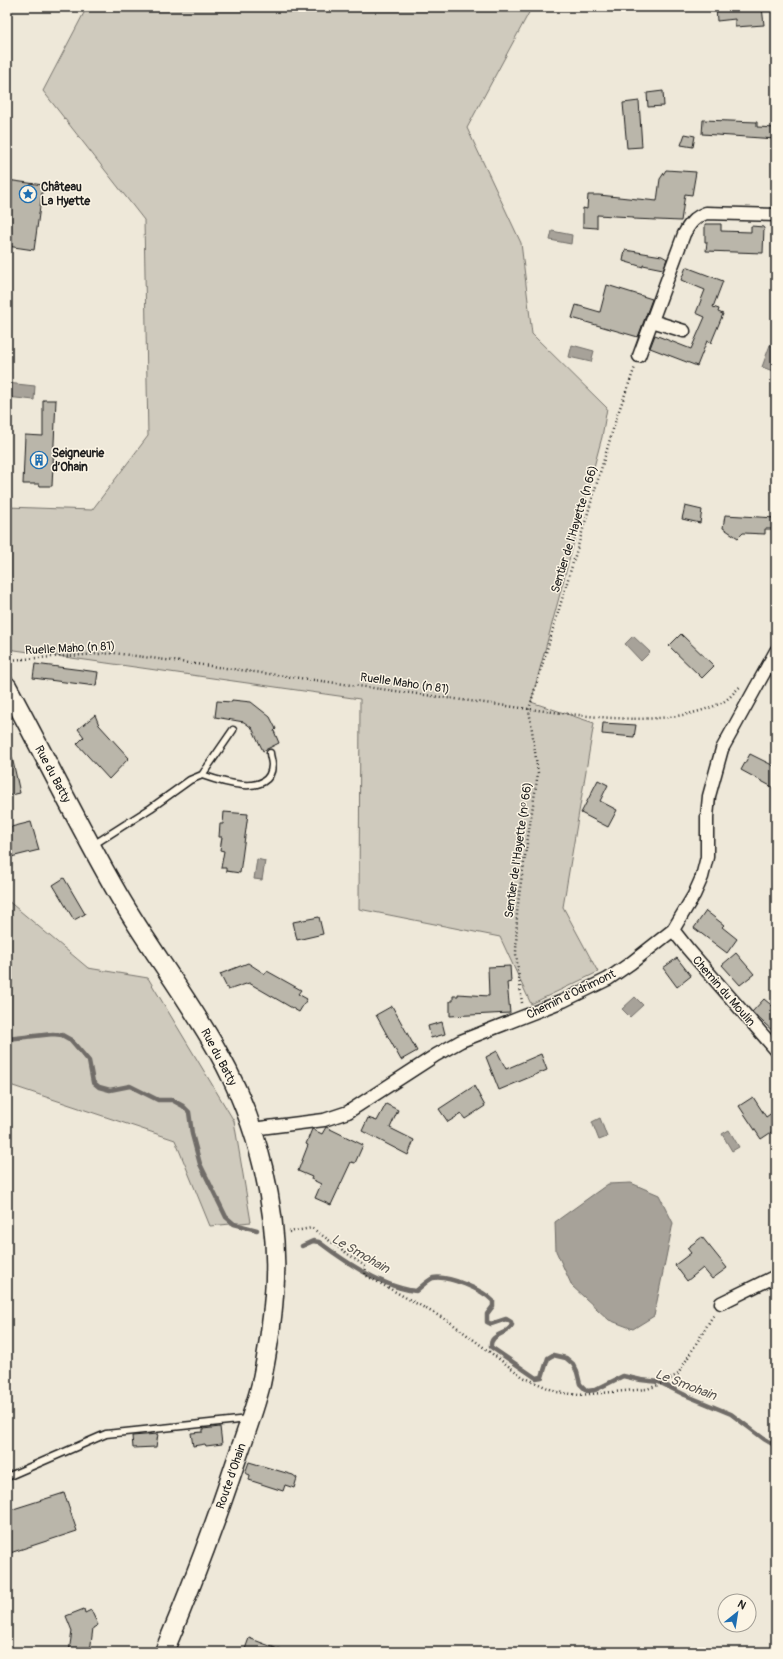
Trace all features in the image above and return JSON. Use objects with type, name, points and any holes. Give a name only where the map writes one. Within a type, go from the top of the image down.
[{"type":"main road","name":"Rue du Batty","points":[[7,686],[92,846],[142,934],[218,1052],[234,1085],[252,1129],[267,1185],[274,1234],[275,1294]]},
{"type":"main road","name":"Route d'Ohain","points":[[164,1652],[212,1534],[250,1418],[262,1379],[275,1294]]},
{"type":"street","points":[[639,356],[684,234],[691,222],[699,216],[706,214],[776,215]]},
{"type":"street","points":[[652,321],[684,331]]},
{"type":"street","name":"Chemin d'Odrimont","points":[[252,1129],[324,1120],[348,1112],[436,1055],[461,1041],[563,1001],[608,979],[673,930],[694,895],[702,877],[706,857],[709,796],[722,749],[776,651]]},
{"type":"street","name":"Chemin du Moulin","points":[[673,930],[692,955],[776,1050]]},
{"type":"street","points":[[721,1303],[776,1276]]},
{"type":"lane","points":[[92,846],[151,808],[190,780],[202,775],[233,730]]},
{"type":"lane","points":[[202,775],[227,783],[241,785],[256,784],[266,780],[270,773],[272,765],[270,753]]},
{"type":"lane","points":[[7,1477],[106,1434],[250,1418]]},
{"type":"path","name":"Sentier de l'Hayette (n 66)","points":[[529,709],[617,416],[639,356]]},
{"type":"path","name":"Ruelle Maho (n 81)","points":[[7,660],[114,653],[529,709],[588,716],[656,719],[699,711],[724,702],[745,683]]},
{"type":"path","name":"Sentier de l'Hayette (nᵒ 66)","points":[[523,1017],[516,954],[517,913],[538,773],[529,709]]},
{"type":"path","points":[[274,1234],[312,1228],[366,1267],[367,1269],[365,1273],[450,1322],[523,1377],[557,1392],[579,1395],[647,1388],[664,1383],[678,1374],[721,1303]]},
{"type":"shaded area","points":[[87,7],[532,7],[467,128],[521,243],[532,334],[607,408],[602,437],[531,702],[594,723],[563,907],[598,972],[531,1004],[500,937],[359,909],[360,699],[8,649],[7,507],[92,510],[148,436],[144,220],[43,91]]},
{"type":"shaded area","points":[[552,231],[572,235],[571,244],[550,240]]},
{"type":"shaded area","points":[[572,345],[594,351],[591,362],[569,357]]},
{"type":"shaded area","points":[[770,345],[776,348],[776,362],[773,371],[762,367]]},
{"type":"shaded area","points":[[7,383],[35,386],[34,400],[7,397]]},
{"type":"shaded area","points":[[633,636],[650,652],[641,661],[625,644]]},
{"type":"shaded area","points":[[257,859],[265,861],[262,880],[254,879]]},
{"type":"shaded area","points":[[7,900],[88,968],[148,978],[234,1121],[251,1222],[210,1226],[175,1140],[7,1084]]},
{"type":"shaded area","points":[[635,997],[643,1005],[630,1017],[622,1009]]},
{"type":"shaded area","points":[[600,1118],[607,1137],[599,1140],[592,1122]]},
{"type":"shaded area","points":[[729,1130],[739,1147],[732,1151],[722,1134]]},
{"type":"shaded area","points":[[631,1183],[659,1195],[673,1223],[654,1316],[633,1329],[609,1320],[572,1286],[556,1251],[555,1222],[608,1184]]},
{"type":"building","points":[[716,7],[762,7],[764,25],[735,27],[735,19],[717,21]]},
{"type":"building","points":[[663,91],[664,106],[648,107],[647,93]]},
{"type":"building","points":[[639,101],[642,147],[627,148],[623,103]]},
{"type":"building","points":[[703,120],[757,122],[757,127],[776,128],[776,139],[702,134]]},
{"type":"building","points":[[685,134],[695,136],[693,147],[681,145]]},
{"type":"building","points":[[666,170],[696,172],[692,195],[685,194],[681,221],[633,219],[633,217],[597,215],[597,228],[583,227],[583,208],[587,209],[588,195],[657,201],[660,179]]},
{"type":"building","points":[[7,180],[43,185],[34,250],[7,246]]},
{"type":"building","points":[[705,224],[721,224],[721,231],[751,232],[751,226],[764,227],[763,253],[706,251],[707,242],[705,242]]},
{"type":"building","points":[[625,250],[662,256],[667,259],[663,269],[643,265],[643,267],[623,261]]},
{"type":"building","points":[[686,267],[723,281],[713,307],[719,309],[718,312],[723,314],[711,343],[707,341],[697,366],[650,348],[655,335],[691,349],[705,317],[696,313],[705,290],[681,280]]},
{"type":"building","points":[[607,285],[652,299],[638,337],[572,318],[576,305],[600,312]]},
{"type":"building","name":"Seigneurie d’Ohain","points":[[43,400],[56,400],[52,486],[23,484],[25,435],[43,436]]},
{"type":"building","points":[[685,506],[702,510],[700,523],[682,519]]},
{"type":"building","points":[[725,515],[776,518],[776,529],[765,529],[765,534],[743,533],[738,538],[723,528]]},
{"type":"building","points":[[681,634],[714,666],[702,678],[669,646]]},
{"type":"building","points":[[35,664],[98,672],[96,686],[33,678]]},
{"type":"building","points":[[232,700],[251,702],[270,717],[276,729],[274,731],[279,743],[263,751],[252,728],[244,722],[215,717],[217,701],[232,702]]},
{"type":"building","points":[[95,715],[99,725],[129,758],[109,779],[77,744],[84,737],[78,729]]},
{"type":"building","points":[[603,723],[636,725],[634,737],[602,734]]},
{"type":"building","points":[[750,754],[776,767],[776,789],[741,770]]},
{"type":"building","points":[[7,757],[12,757],[20,793],[7,796]]},
{"type":"building","points":[[598,780],[608,785],[600,801],[617,810],[608,827],[581,813]]},
{"type":"building","points":[[224,812],[248,814],[240,873],[226,871],[226,868],[221,868],[224,851],[220,850],[222,837],[219,837],[220,824],[223,824]]},
{"type":"building","points":[[31,822],[39,850],[7,858],[7,828]]},
{"type":"building","points":[[64,878],[85,914],[74,920],[53,885]]},
{"type":"building","points":[[706,911],[724,925],[722,927],[737,939],[727,953],[694,928]]},
{"type":"building","points":[[319,917],[323,934],[297,940],[293,922]]},
{"type":"building","points":[[736,953],[754,974],[740,985],[722,965]]},
{"type":"building","points":[[677,958],[691,976],[677,987],[663,968]]},
{"type":"building","points":[[248,963],[265,974],[267,971],[301,990],[298,994],[307,999],[299,1012],[249,983],[228,990],[220,974]]},
{"type":"building","points":[[510,966],[511,982],[507,983],[510,1013],[450,1016],[450,1001],[453,1001],[453,996],[458,996],[458,994],[489,996],[488,967]]},
{"type":"building","points":[[764,999],[776,1009],[776,1034],[752,1012]]},
{"type":"building","points":[[392,1006],[417,1051],[401,1060],[376,1015]]},
{"type":"building","points":[[442,1022],[445,1034],[431,1038],[428,1026]]},
{"type":"building","points":[[497,1051],[506,1069],[541,1054],[547,1070],[499,1090],[486,1057]]},
{"type":"building","points":[[474,1086],[485,1106],[465,1119],[461,1114],[448,1122],[439,1109]]},
{"type":"building","points":[[753,1097],[766,1117],[776,1110],[776,1129],[761,1139],[739,1106]]},
{"type":"building","points":[[386,1104],[398,1110],[390,1128],[414,1140],[408,1155],[362,1131],[368,1118],[377,1121]]},
{"type":"building","points":[[326,1127],[363,1145],[355,1163],[351,1162],[331,1205],[315,1198],[321,1184],[311,1179],[312,1177],[298,1171],[308,1145],[306,1144],[312,1129],[322,1134]]},
{"type":"building","points":[[702,1237],[727,1268],[712,1279],[703,1268],[687,1281],[675,1265],[691,1253],[687,1248]]},
{"type":"building","points":[[220,1427],[222,1444],[193,1446],[191,1433],[203,1432],[203,1429]]},
{"type":"building","points":[[158,1434],[156,1447],[133,1448],[132,1436]]},
{"type":"building","points":[[249,1462],[293,1475],[297,1478],[294,1488],[285,1485],[283,1491],[249,1480],[250,1475],[245,1473]]},
{"type":"building","points":[[64,1493],[77,1531],[10,1553],[7,1543],[7,1511]]},
{"type":"building","points":[[84,1609],[85,1613],[91,1610],[98,1625],[93,1628],[90,1652],[69,1652],[72,1631],[66,1616]]},
{"type":"building","points":[[249,1638],[283,1651],[283,1652],[244,1652]]},
{"type":"waterway","name":"Le Smohain","points":[[7,1039],[53,1034],[62,1035],[71,1040],[89,1061],[93,1082],[99,1087],[110,1090],[130,1086],[158,1100],[172,1100],[183,1106],[189,1112],[192,1134],[200,1164],[226,1217],[234,1224],[257,1230]]},
{"type":"waterway","name":"Le Smohain","points":[[302,1246],[313,1241],[319,1242],[352,1265],[378,1279],[404,1289],[416,1291],[431,1279],[439,1278],[456,1281],[482,1292],[493,1301],[493,1306],[487,1314],[487,1322],[491,1324],[506,1319],[511,1322],[512,1325],[509,1329],[493,1339],[491,1342],[491,1347],[536,1378],[542,1377],[548,1358],[553,1355],[566,1358],[573,1364],[580,1384],[587,1391],[595,1390],[623,1376],[659,1382],[685,1395],[731,1414],[764,1439],[776,1446]]},
{"type":"place","name":"Château La Hyette","points":[[28,194]]},
{"type":"place","name":"Seigneurie d’Ohain","points":[[39,460]]}]
